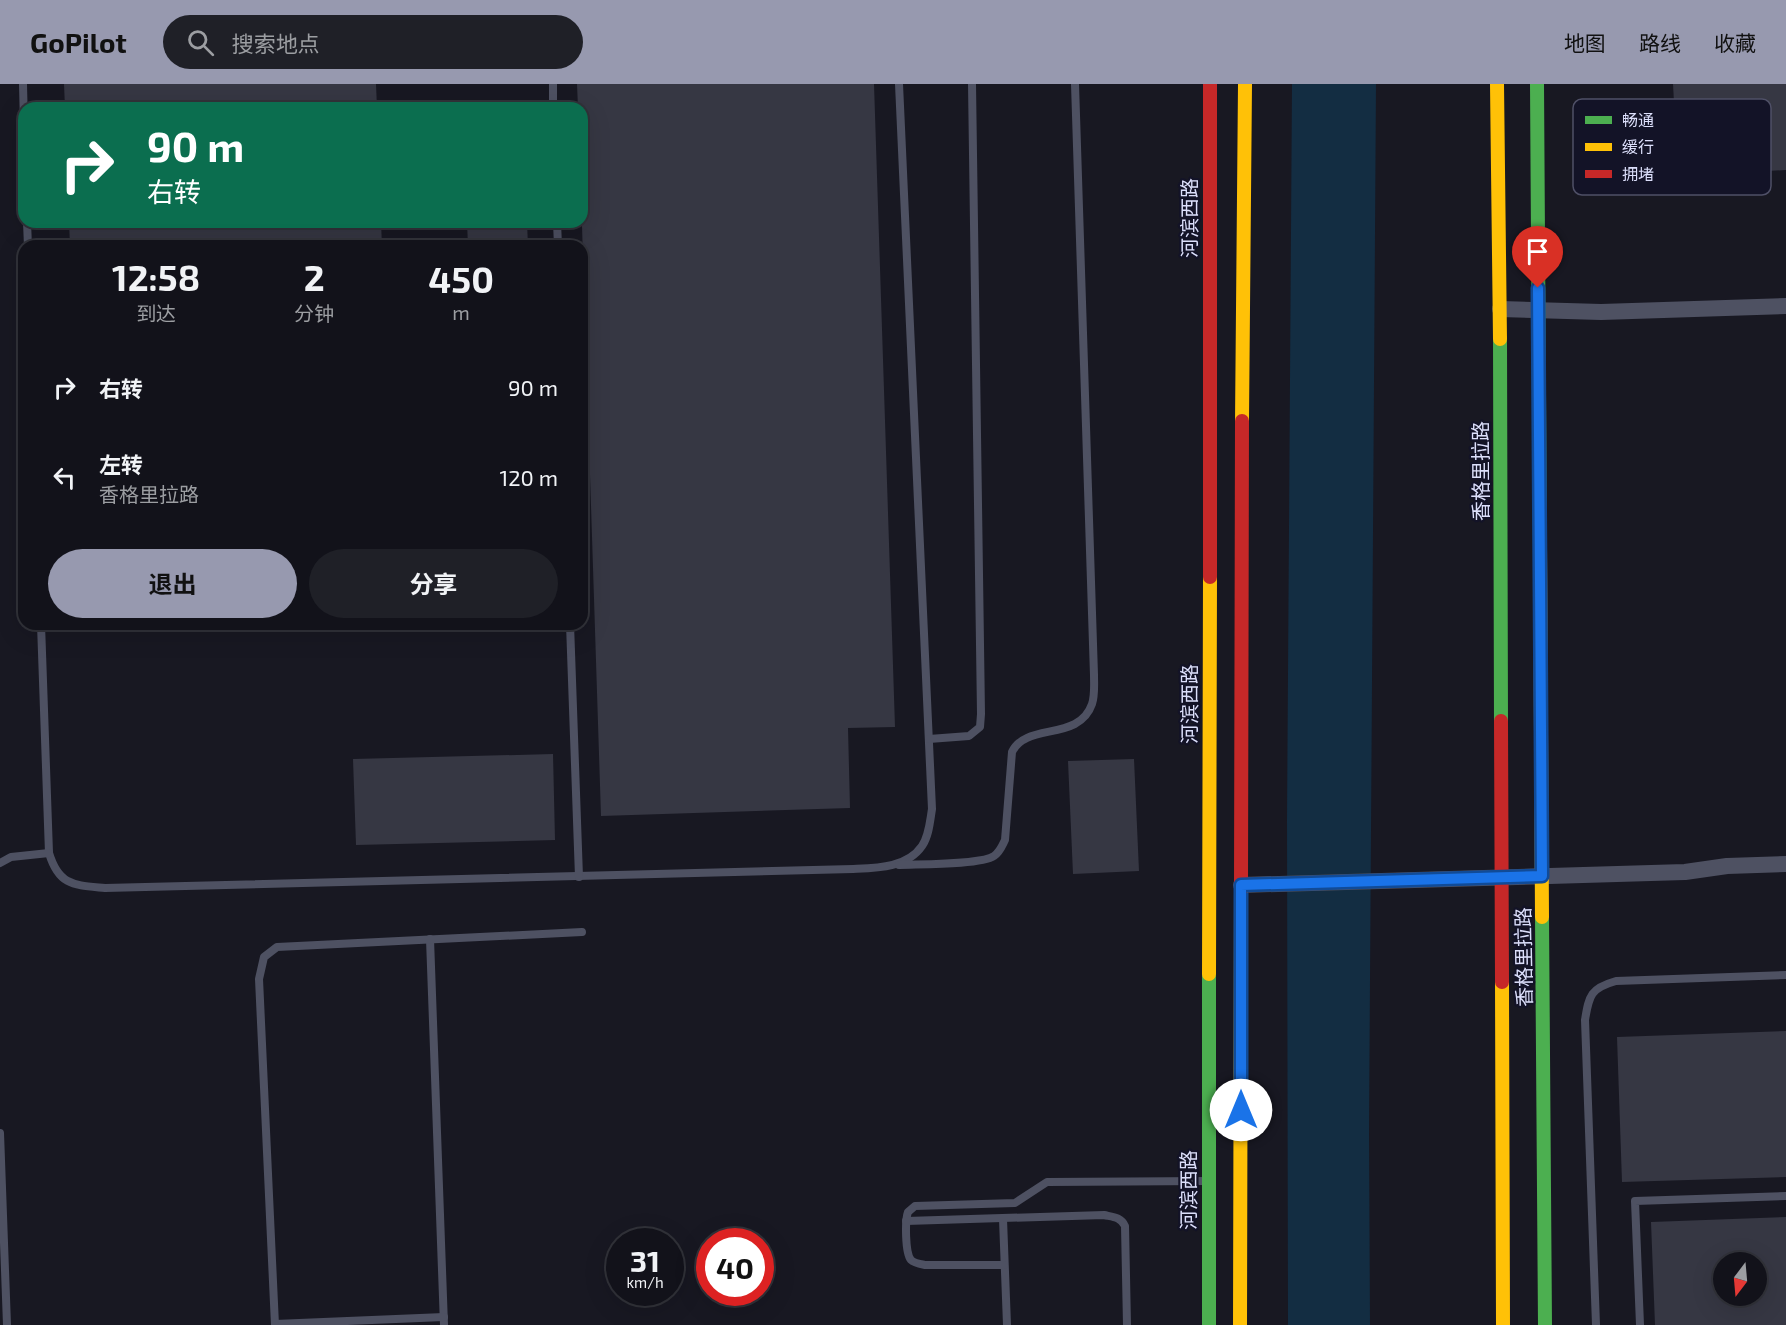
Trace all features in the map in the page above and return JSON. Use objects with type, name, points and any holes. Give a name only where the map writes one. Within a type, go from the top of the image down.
[{"type":"street","name":"河滨西路","points":[[1209,1325],[1210,84]]},
{"type":"street","points":[[1240,1325],[1242,243],[1245,84]]},
{"type":"street","name":"香格里拉路","points":[[1497,84],[1500,309],[1503,1325]]},
{"type":"street","name":"香格里拉路","points":[[1537,84],[1545,1325]]},
{"type":"street","points":[[1500,309],[1601,312],[1786,306]]},
{"type":"street","points":[[1241,885],[1685,872],[1727,866],[1786,864]]},
{"type":"lane","points":[[23,84],[23,102]]},
{"type":"lane","points":[[553,84],[553,102]]},
{"type":"lane","points":[[895,865],[922,846],[928,832],[932,809],[899,84]]},
{"type":"lane","points":[[929,739],[969,736],[980,727],[981,714],[972,84]]},
{"type":"lane","points":[[41,630],[49,853],[59,876],[78,884],[105,888],[853,869],[993,857],[1005,840],[1012,752],[1016,745],[1031,736],[1075,725],[1093,703],[1094,663],[1075,84]]},
{"type":"lane","points":[[570,630],[579,877]]},
{"type":"lane","points":[[0,863],[11,857],[49,853]]},
{"type":"lane","points":[[430,939],[444,1321],[275,1325],[259,979],[264,957],[277,947],[430,939],[582,932]]},
{"type":"lane","points":[[1596,1325],[1585,1020],[1588,999],[1599,986],[1616,981],[1786,975]]},
{"type":"lane","points":[[0,1133],[7,1325]]},
{"type":"lane","points":[[1004,1265],[917,1264],[907,1254],[908,1212],[915,1206],[1016,1203],[1047,1182],[1209,1181]]},
{"type":"lane","points":[[1640,1325],[1635,1201],[1786,1196]]},
{"type":"lane","points":[[906,1221],[1104,1215],[1123,1221],[1125,1226],[1127,1325]]},
{"type":"lane","points":[[1003,1219],[1007,1325]]},
{"type":"water","points":[[1292,84],[1376,84],[1369,1132],[1370,1325],[1288,1325],[1287,821]]},
{"type":"building","points":[[64,84],[376,84],[377,102],[65,102]]},
{"type":"building","points":[[577,84],[874,84],[895,727],[848,728],[850,808],[601,816],[588,412],[588,240],[582,240],[582,228],[588,228],[588,102],[578,102]]},
{"type":"building","points":[[1673,84],[1786,84],[1786,170],[1771,171],[1771,99],[1674,99]]},
{"type":"building","points":[[69,228],[381,228],[382,240],[70,240]]},
{"type":"building","points":[[467,228],[527,228],[528,240],[468,240]]},
{"type":"building","points":[[553,754],[555,840],[356,845],[353,759]]},
{"type":"building","points":[[1134,759],[1139,871],[1073,874],[1068,761]]},
{"type":"building","points":[[1786,1031],[1786,1177],[1622,1182],[1617,1037]]},
{"type":"building","points":[[1786,1217],[1786,1325],[1655,1325],[1651,1222]]},
{"type":"traffic: fast","points":[[1537,84],[1540,547]]},
{"type":"traffic: fast","points":[[1500,339],[1501,721]]},
{"type":"traffic: fast","points":[[1542,917],[1545,1325]]},
{"type":"traffic: fast","points":[[1209,974],[1209,1325]]},
{"type":"traffic: slow","points":[[1242,421],[1245,84]]},
{"type":"traffic: slow","points":[[1497,84],[1500,339]]},
{"type":"traffic: slow","points":[[1540,547],[1542,917]]},
{"type":"traffic: slow","points":[[1209,974],[1210,577]]},
{"type":"traffic: slow","points":[[1240,1325],[1241,890]]},
{"type":"traffic: slow","points":[[1502,982],[1503,1325]]},
{"type":"traffic: jam","points":[[1210,84],[1210,577]]},
{"type":"traffic: jam","points":[[1241,890],[1242,421]]},
{"type":"traffic: jam","points":[[1501,721],[1502,982]]},
{"type":"route","points":[[1241,1110],[1241,885],[1542,876],[1538,288]]}]
